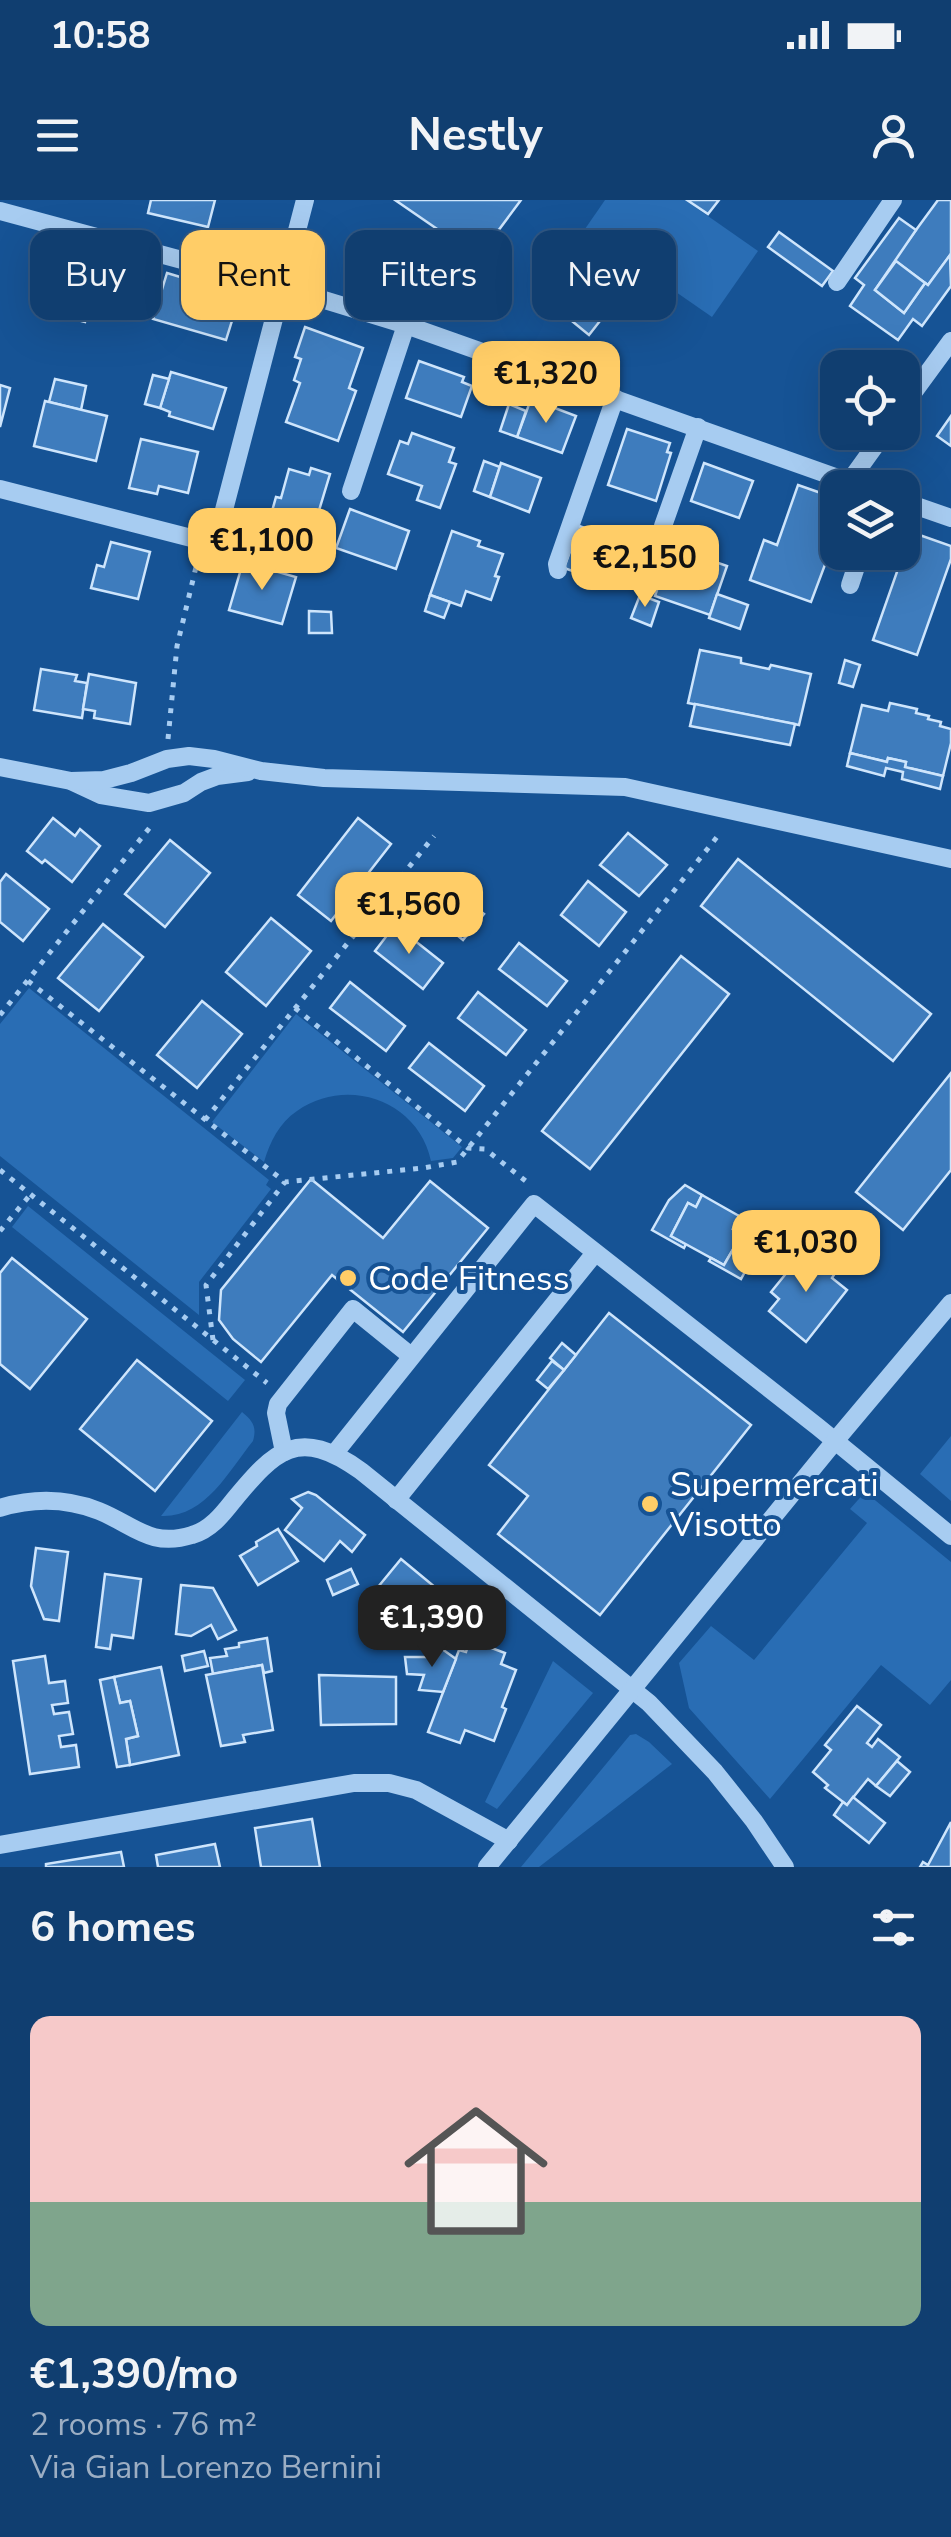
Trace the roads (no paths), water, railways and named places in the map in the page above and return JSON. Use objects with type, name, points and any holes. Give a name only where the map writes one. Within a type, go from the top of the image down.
[{"type":"street","points":[[297,230],[305,200]]},
{"type":"street","points":[[836,282],[892,200]]},
{"type":"street","points":[[10,208],[181,258]]},
{"type":"street","points":[[325,300],[820,470]]},
{"type":"street","points":[[0,490],[203,541],[212,538],[219,529],[273,320]]},
{"type":"street","points":[[351,491],[406,325]]},
{"type":"street","points":[[920,383],[951,341]]},
{"type":"street","points":[[558,570],[615,398]]},
{"type":"street","points":[[663,526],[698,427]]},
{"type":"street","points":[[920,507],[951,518]]},
{"type":"street","points":[[850,585],[855,570]]},
{"type":"street","points":[[72,782],[104,780],[166,759],[189,756],[261,771],[324,778],[625,787],[951,859]]},
{"type":"street","points":[[0,767],[149,804],[217,776],[261,771]]},
{"type":"street","points":[[334,1454],[534,1204],[951,1536]]},
{"type":"street","points":[[396,1500],[595,1253]]},
{"type":"street","points":[[488,1867],[951,1302]]},
{"type":"street","points":[[284,1452],[276,1414],[278,1404],[353,1308],[411,1356]]},
{"type":"street","points":[[0,1508],[27,1501],[58,1501],[98,1511],[155,1539],[190,1536],[212,1524],[266,1462],[284,1452],[310,1448],[334,1454],[361,1471],[669,1722],[715,1772],[785,1867]]},
{"type":"street","points":[[0,1845],[354,1783],[389,1783],[416,1790],[509,1841]]},
{"type":"place","name":"Code Fitness","points":[[348,1278]]},
{"type":"place","name":"Supermercati Visotto","points":[[650,1504]]}]
